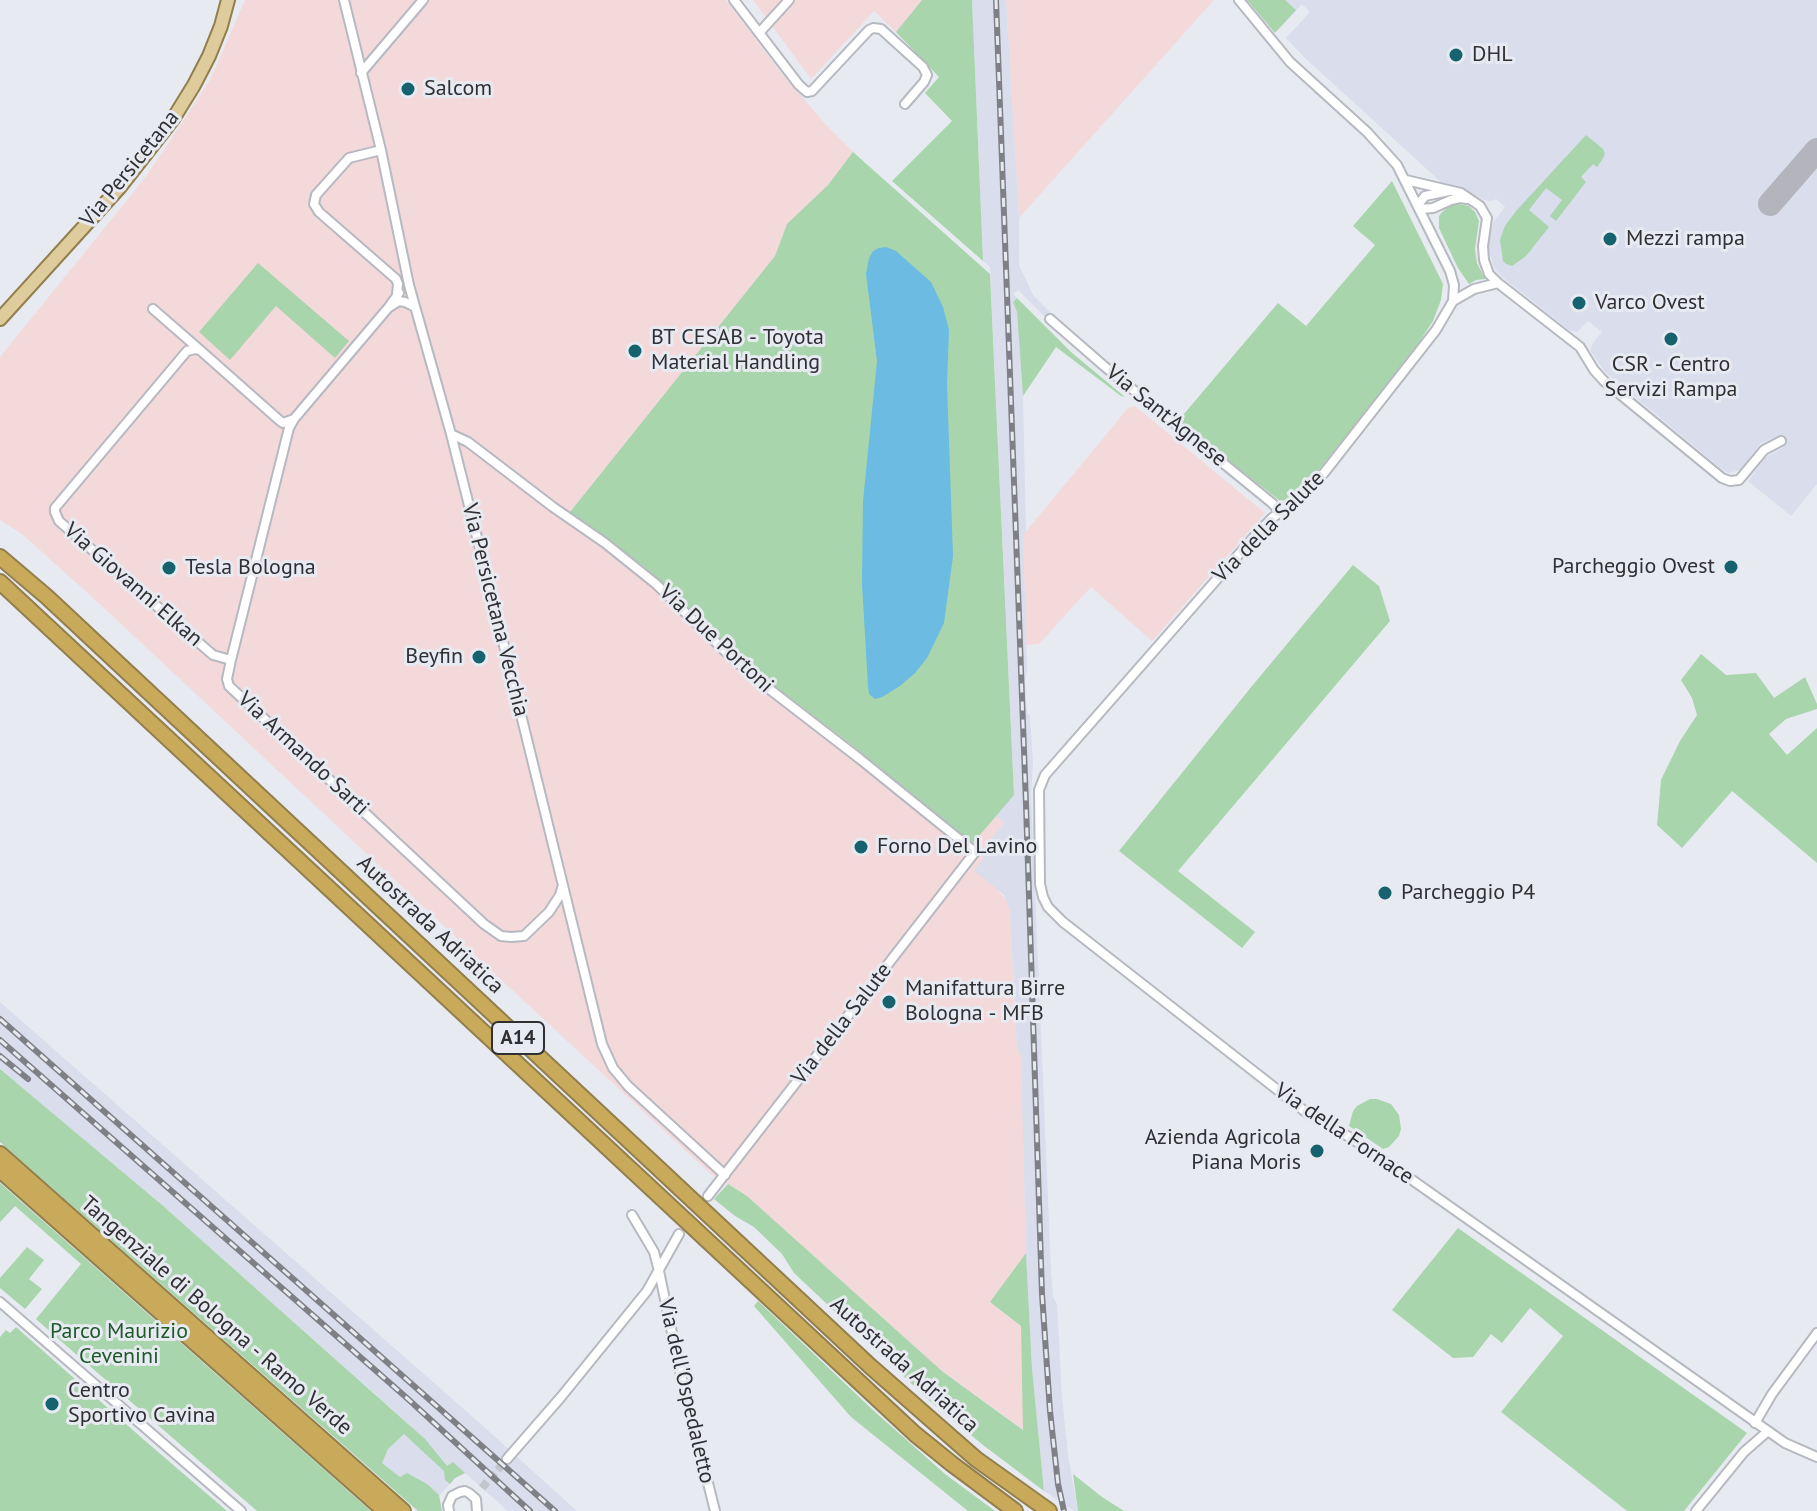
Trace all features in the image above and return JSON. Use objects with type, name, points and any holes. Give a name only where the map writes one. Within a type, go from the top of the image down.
[{"type":"highway","name":"Autostrada Adriatica","points":[[0,557],[47,597],[870,1366],[967,1451],[1047,1510]]},
{"type":"highway","name":"Autostrada Adriatica","points":[[0,582],[915,1434],[1015,1511]]},
{"type":"highway","name":"Tangenziale di Bologna - Ramo Verde","points":[[0,1154],[403,1511]]},
{"type":"highway","name":"Tangenziale di Bologna - Ramo Verde","points":[[0,1170],[385,1511]]},
{"type":"main road","name":"Via Persicetana","points":[[0,319],[120,187],[165,129],[209,56],[228,0]]},
{"type":"street","name":"Via Persicetana Vecchia","points":[[344,0],[381,150],[409,285],[451,434],[602,1044],[613,1068],[628,1086],[725,1175]]},
{"type":"street","points":[[361,73],[423,0]]},
{"type":"street","points":[[734,0],[807,92],[812,91],[869,30],[881,29],[923,67],[927,75],[905,104]]},
{"type":"street","points":[[759,33],[789,0]]},
{"type":"street","points":[[1239,0],[1290,62],[1392,158],[1453,278],[1453,301]]},
{"type":"street","points":[[381,150],[349,158],[316,195],[314,204],[319,212],[396,279],[397,294]]},
{"type":"street","points":[[1405,180],[1461,193],[1476,202],[1487,218],[1483,246],[1489,274],[1580,347],[1604,381],[1722,478],[1739,480],[1764,450],[1781,441]]},
{"type":"street","points":[[1419,207],[1425,196],[1450,191]]},
{"type":"street","points":[[1419,207],[1433,208],[1460,198],[1476,202]]},
{"type":"street","points":[[1453,301],[1474,289],[1498,283]]},
{"type":"street","name":"Via Armando Sarti","points":[[409,285],[397,294],[289,428],[227,679],[229,686],[484,924],[501,936],[524,936],[536,927],[563,888]]},
{"type":"street","points":[[388,308],[399,301],[415,307]]},
{"type":"street","name":"Via della Salute","points":[[1041,781],[1254,537],[1314,484],[1436,330],[1453,301]]},
{"type":"street","points":[[153,309],[279,420],[283,423],[294,419]]},
{"type":"street","name":"Via Sant'Agnese","points":[[1050,319],[1281,513]]},
{"type":"street","points":[[173,327],[187,345],[187,351],[200,350]]},
{"type":"street","name":"Via Giovanni Elkan","points":[[187,351],[55,508],[55,512],[59,521],[213,655],[231,660]]},
{"type":"street","name":"Via Due Portoni","points":[[451,434],[468,442],[605,543],[656,584],[731,657],[768,688],[975,852]]},
{"type":"street","name":"Via della Fornace","points":[[1041,781],[1041,891],[1053,913],[1307,1113],[1391,1165],[1755,1423],[1785,1443],[1817,1457]]},
{"type":"street","name":"Via della Salute","points":[[708,1196],[975,852]]},
{"type":"street","points":[[550,910],[567,908]]},
{"type":"street","points":[[632,1215],[654,1252],[659,1271]]},
{"type":"street","points":[[507,1459],[647,1291],[679,1234]]},
{"type":"street","name":"Via dell'Ospedaletto","points":[[659,1271],[715,1511]]},
{"type":"street","points":[[0,1302],[241,1511]]},
{"type":"street","points":[[1755,1423],[1772,1394],[1817,1333]]},
{"type":"street","points":[[1696,1511],[1744,1452],[1768,1431]]},
{"type":"street","points":[[473,1495],[482,1488]]},
{"type":"street","points":[[449,1511],[449,1500],[455,1493],[465,1491],[473,1495],[478,1504],[477,1511]]},
{"type":"shaded area","points":[[245,0],[726,0],[778,69],[853,152],[828,185],[787,224],[775,256],[570,512],[660,582],[774,686],[973,843],[995,816],[1004,823],[979,853],[1010,910],[1017,1049],[1021,1055],[1026,1253],[990,1302],[1021,1326],[1024,1430],[943,1372],[747,1196],[711,1174],[104,608],[22,534],[0,520],[0,357],[144,179],[166,147],[211,78]]},
{"type":"shaded area","points":[[753,0],[922,0],[896,32],[874,11],[811,79]]},
{"type":"shaded area","points":[[972,0],[1006,0],[1019,265],[1033,295],[1051,313],[1046,318],[1018,290],[1013,294],[1017,298],[1013,302],[1017,312],[1023,396],[1025,681],[1033,763],[1031,795],[1051,1271],[1053,1297],[1057,1304],[1068,1455],[1078,1511],[1044,1491],[1032,1369],[1021,1056],[1017,1049],[1010,910],[1004,895],[974,870],[984,858],[979,853],[1004,823],[995,816],[1014,795],[990,267],[983,261]]},
{"type":"shaded area","points":[[1006,0],[1214,0],[1019,218]]},
{"type":"shaded area","points":[[1256,0],[1817,0],[1817,484],[1791,516],[1748,481],[1765,458],[1784,447],[1778,436],[1761,443],[1740,470],[1729,473],[1605,372],[1590,350],[1602,332],[1588,321],[1577,332],[1569,330],[1494,268],[1488,247],[1489,236],[1494,221],[1505,207],[1496,199],[1484,200],[1466,190],[1442,183],[1306,59],[1286,38],[1310,12],[1302,4],[1279,29]]},
{"type":"shaded area","points":[[1135,406],[1265,513],[1152,641],[1091,587],[1039,644],[1026,645],[1023,535],[1128,408]]},
{"type":"shaded area","points":[[0,1002],[577,1511],[508,1511],[465,1473],[455,1478],[438,1497],[442,1511],[381,1462],[388,1449],[410,1425],[162,1205],[0,1069]]},
{"type":"green space","points":[[922,0],[972,0],[983,261],[892,181],[952,121],[925,93],[939,77],[896,32]]},
{"type":"green space","points":[[1247,0],[1285,0],[1296,10],[1275,33]]},
{"type":"green space","points":[[1586,135],[1603,149],[1605,154],[1602,160],[1597,167],[1593,164],[1581,177],[1586,182],[1556,221],[1550,216],[1562,200],[1546,188],[1529,210],[1549,227],[1526,256],[1512,266],[1506,264],[1500,240],[1505,226]]},
{"type":"green space","points":[[853,152],[990,274],[1014,795],[973,843],[774,686],[660,582],[570,512],[775,256],[787,224],[828,185]]},
{"type":"green space","points":[[1392,181],[1443,284],[1441,300],[1433,321],[1410,356],[1305,487],[1287,501],[1279,500],[1178,421],[1278,303],[1306,326],[1375,245],[1353,226]]},
{"type":"green space","points":[[1454,203],[1469,206],[1479,221],[1475,249],[1477,263],[1485,279],[1469,284],[1439,228],[1439,216]]},
{"type":"green space","points":[[258,263],[349,341],[335,358],[276,306],[230,360],[199,332]]},
{"type":"green space","points":[[1017,298],[1071,352],[1125,397],[1056,347],[1023,396],[1017,312],[1013,302]]},
{"type":"green space","points":[[1353,565],[1379,586],[1390,621],[1178,871],[1255,932],[1242,948],[1119,851]]},
{"type":"green space","points":[[1701,654],[1726,675],[1756,673],[1774,698],[1805,677],[1817,709],[1786,719],[1769,734],[1787,755],[1817,728],[1817,863],[1732,791],[1682,848],[1657,825],[1661,780],[1697,715],[1692,698],[1681,680]]},
{"type":"green space","points":[[0,1069],[162,1205],[425,1439],[447,1466],[453,1462],[465,1473],[450,1484],[445,1480],[444,1471],[404,1434],[388,1449],[382,1463],[400,1477],[407,1473],[427,1484],[439,1495],[442,1511],[418,1511],[0,1142]]},
{"type":"green space","points":[[1370,1099],[1391,1104],[1399,1115],[1399,1136],[1383,1149],[1349,1126],[1353,1111]]},
{"type":"green space","name":"Parco Maurizio Cevenini","points":[[0,1183],[371,1511],[257,1511],[55,1336],[36,1319],[81,1264],[15,1206],[0,1222]]},
{"type":"green space","points":[[728,1184],[747,1196],[943,1372],[1023,1430],[1021,1326],[990,1302],[1026,1253],[1032,1369],[1044,1491],[931,1402],[794,1273],[782,1254],[754,1227],[714,1199]]},
{"type":"green space","points":[[1458,1228],[1747,1433],[1684,1511],[1627,1511],[1501,1412],[1563,1336],[1530,1308],[1502,1343],[1491,1334],[1473,1357],[1453,1358],[1392,1310]]},
{"type":"green space","points":[[27,1247],[44,1260],[29,1279],[42,1289],[25,1309],[0,1288],[0,1278]]},
{"type":"green space","points":[[758,1301],[945,1474],[995,1511],[968,1511],[851,1417],[754,1306]]},
{"type":"green space","name":"Centro Sportivo Cavina","points":[[16,1327],[227,1511],[0,1511],[0,1337],[6,1330],[10,1333]]},
{"type":"green space","points":[[1073,1474],[1102,1497],[1124,1511],[1078,1511]]},
{"type":"water","points":[[886,247],[896,251],[931,282],[943,307],[949,330],[947,384],[953,556],[944,623],[927,658],[900,686],[875,699],[869,694],[868,686],[862,584],[863,501],[877,361],[866,274],[873,251]]},
{"type":"taxiway","points":[[1770,204],[1817,150]]},
{"type":"tunnel","points":[[482,1488],[507,1459]]},
{"type":"railway","points":[[996,0],[1042,1294],[1050,1411],[1064,1511]]},
{"type":"railway","points":[[0,1019],[555,1511]]},
{"type":"railway","points":[[0,1040],[408,1399],[530,1511]]},
{"type":"railway","points":[[0,1056],[28,1079]]},
{"type":"place","name":"DHL","points":[[1456,55]]},
{"type":"place","name":"Salcom","points":[[408,89]]},
{"type":"place","name":"Mezzi rampa","points":[[1610,239]]},
{"type":"place","name":"Varco Ovest","points":[[1579,303]]},
{"type":"place","name":"CSR - Centro Servizi Rampa","points":[[1671,339]]},
{"type":"place","name":"BT CESAB - Toyota Material Handling","points":[[635,351]]},
{"type":"place","name":"Parcheggio Ovest","points":[[1731,567]]},
{"type":"place","name":"Tesla Bologna","points":[[169,568]]},
{"type":"place","name":"Beyfin","points":[[479,657]]},
{"type":"place","name":"Forno Del Lavino","points":[[861,847]]},
{"type":"place","name":"Parcheggio P4","points":[[1385,893]]},
{"type":"place","name":"Manifattura Birre Bologna - MFB","points":[[889,1002]]},
{"type":"place","name":"Azienda Agricola Piana Moris","points":[[1317,1151]]},
{"type":"place","name":"Centro Sportivo Cavina","points":[[52,1404]]}]
